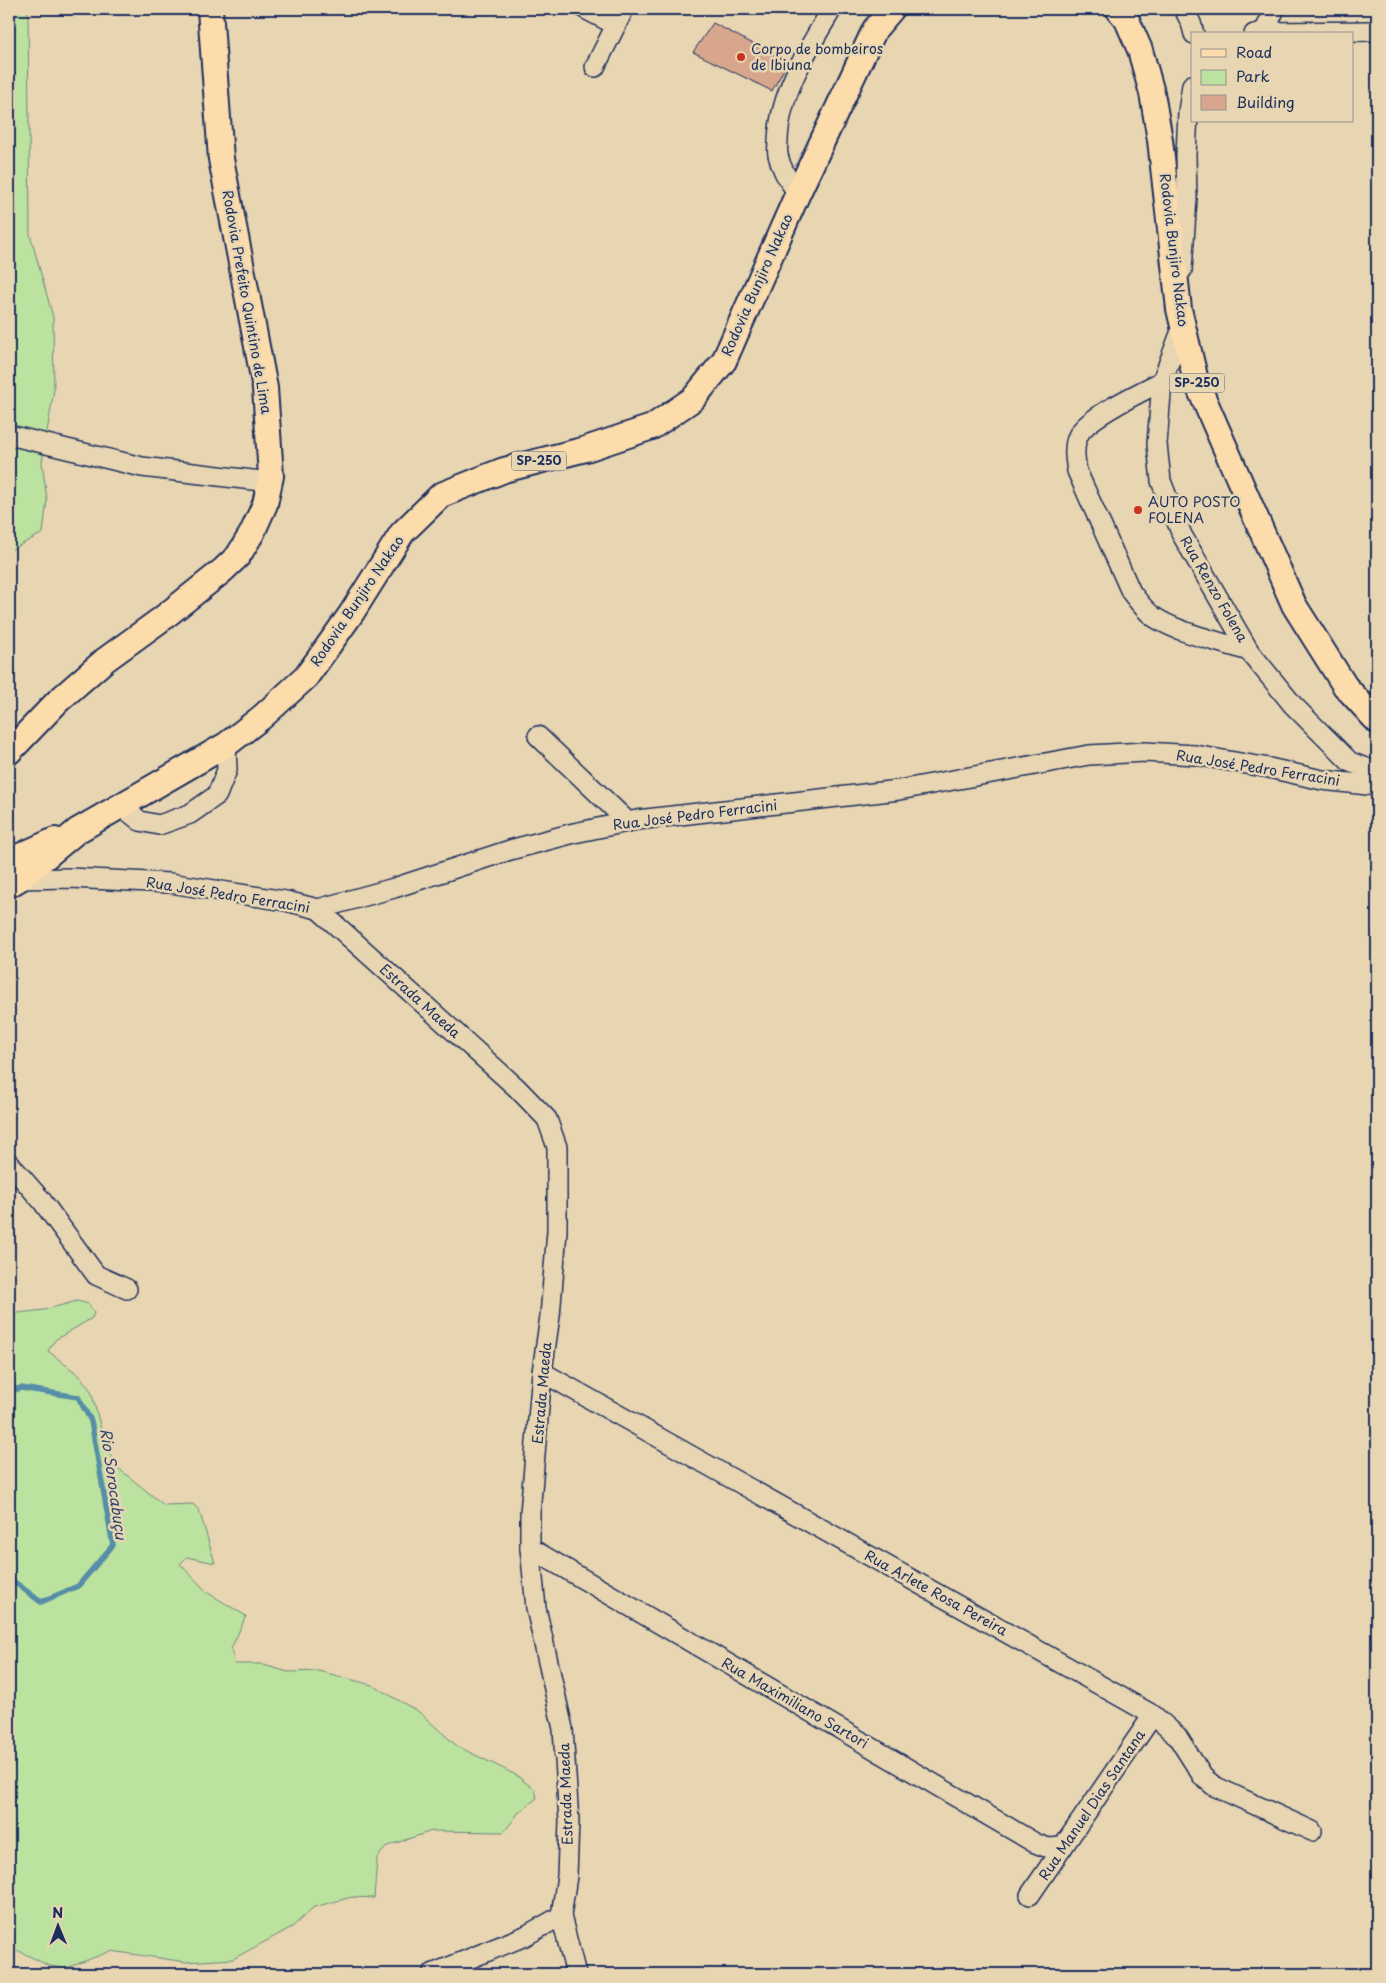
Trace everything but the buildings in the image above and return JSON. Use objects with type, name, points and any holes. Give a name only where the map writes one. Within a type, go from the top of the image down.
[{"type":"main road","name":"Rodovia Prefeito Quintino de Lima","points":[[9,752],[58,701],[105,660],[171,612],[238,556],[252,533],[265,504],[270,482],[270,438],[265,388],[221,159],[210,9]]},
{"type":"main road","name":"Rodovia Bunjiro Nakao","points":[[12,875],[77,831],[226,745],[262,717],[306,677],[351,614],[402,533],[441,495],[504,470],[586,449],[652,427],[693,399],[724,361],[798,193],[875,29],[892,9]]},
{"type":"main road","name":"Rodovia Bunjiro Nakao","points":[[1118,9],[1127,20],[1140,50],[1152,93],[1160,140],[1181,317],[1196,382],[1294,605],[1345,686],[1377,721]]},
{"type":"street","points":[[585,9],[616,26]]},
{"type":"street","points":[[595,67],[624,9]]},
{"type":"street","points":[[798,193],[787,179],[777,155],[779,122],[790,86],[832,9]]},
{"type":"street","points":[[1184,9],[1193,32]]},
{"type":"street","points":[[1260,32],[1275,9]]},
{"type":"street","points":[[1318,32],[1377,31]]},
{"type":"street","name":"Rua Renzo Folena","points":[[1191,92],[1186,155],[1187,198],[1181,317],[1162,380],[1157,444],[1161,481],[1182,535],[1249,650],[1293,705],[1350,762],[1377,770]]},
{"type":"street","points":[[1162,380],[1092,420],[1078,435],[1074,449],[1077,471],[1131,592],[1143,607],[1153,617],[1174,627],[1249,650]]},
{"type":"street","points":[[9,435],[142,467],[270,482]]},
{"type":"street","points":[[538,736],[628,822]]},
{"type":"street","points":[[120,805],[140,821],[159,825],[190,814],[216,795],[227,770],[226,745]]},
{"type":"street","name":"Rua José Pedro Ferracini","points":[[12,875],[170,883],[286,901],[318,909],[394,888],[510,850],[574,833],[628,822],[890,792],[961,780],[1020,766],[1090,755],[1145,752],[1195,755],[1269,768],[1322,780],[1377,786]]},
{"type":"street","name":"Estrada Maeda","points":[[318,909],[516,1088],[547,1119],[557,1147],[558,1174],[552,1297],[542,1372],[530,1513],[530,1548],[536,1608],[563,1729],[567,1770],[569,1830],[567,1876],[561,1916],[576,1974]]},
{"type":"street","points":[[9,1163],[42,1201],[96,1275],[127,1289]]},
{"type":"street","name":"Rua Arlete Rosa Pereira","points":[[542,1372],[1153,1715],[1177,1736],[1204,1777],[1214,1786],[1312,1831]]},
{"type":"street","name":"Rua Maximiliano Sartori","points":[[530,1548],[1035,1843],[1048,1848],[1063,1847]]},
{"type":"street","name":"Rua Manuel Dias Santana","points":[[1030,1895],[1153,1715]]},
{"type":"street","points":[[432,1974],[525,1936],[561,1916]]},
{"type":"green space","points":[[9,9],[28,9],[30,234],[53,317],[54,390],[42,462],[47,500],[43,533],[9,551]]},
{"type":"green space","points":[[77,1301],[89,1304],[94,1313],[92,1318],[55,1340],[48,1351],[80,1376],[91,1391],[106,1448],[118,1468],[164,1505],[193,1504],[199,1510],[215,1563],[187,1557],[180,1564],[208,1593],[246,1616],[231,1649],[235,1664],[260,1664],[288,1672],[319,1671],[372,1685],[419,1712],[457,1746],[516,1775],[535,1790],[537,1798],[520,1811],[504,1832],[432,1831],[387,1846],[377,1858],[374,1898],[352,1897],[314,1907],[292,1927],[233,1959],[186,1962],[111,1951],[64,1969],[47,1965],[9,1946],[9,1314],[44,1310]]},
{"type":"waterway","name":"Rio Sorocabuçu","points":[[9,1391],[21,1388],[78,1397],[91,1421],[113,1545],[78,1586],[41,1602],[9,1578]]},
{"type":"place","name":"Corpo de bombeiros de Ibiuna","points":[[741,57]]},
{"type":"place","name":"AUTO POSTO FOLENA","points":[[1138,510]]}]
